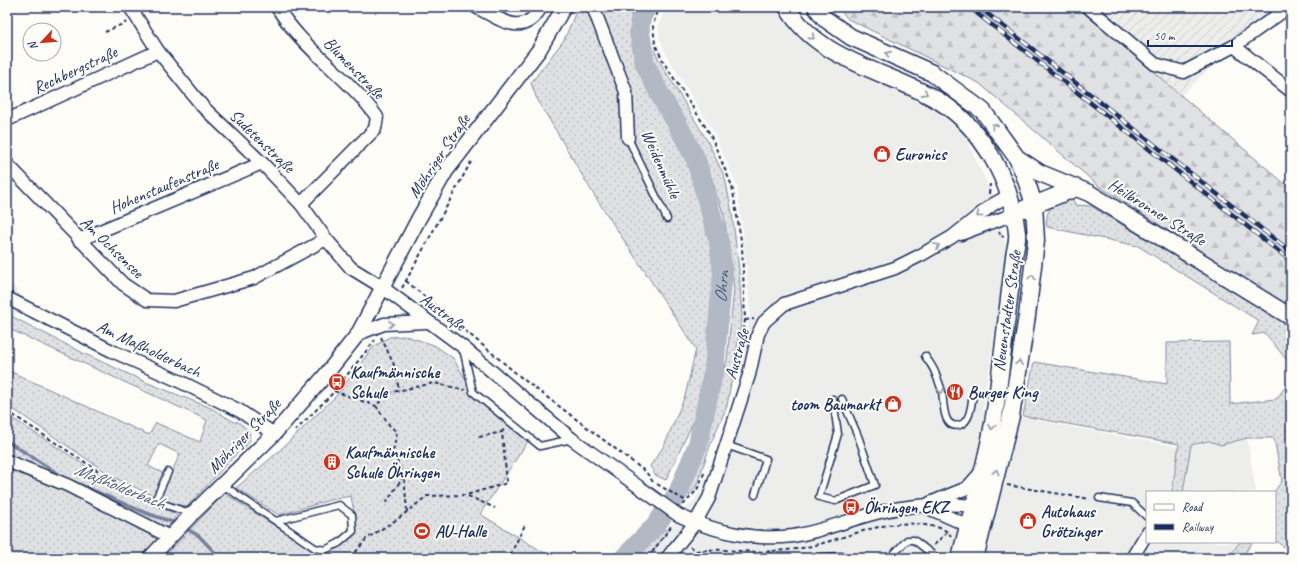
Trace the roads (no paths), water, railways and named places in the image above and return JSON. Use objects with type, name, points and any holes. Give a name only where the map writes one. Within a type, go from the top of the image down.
[{"type":"main road","points":[[787,7],[801,28],[817,41],[838,53],[922,91],[947,106],[971,128],[990,153],[1014,214],[1034,204],[1076,188]]},
{"type":"main road","points":[[816,7],[825,19],[851,37],[932,73],[983,112],[1017,158],[1028,187]]},
{"type":"main road","name":"Heilbronner Straße","points":[[1017,158],[1040,173],[1089,193],[1291,317]]},
{"type":"main road","points":[[1008,196],[1028,187],[1056,180]]},
{"type":"main road","name":"Neuenstadter Straße","points":[[975,558],[976,527],[980,508],[1011,416],[1027,316],[1036,228],[1034,204],[1028,187]]},
{"type":"main road","name":"Neuenstadter Straße","points":[[980,508],[983,470],[991,433],[1017,235],[1014,214]]},
{"type":"main road","name":"Neuenstadter Straße","points":[[960,558],[976,527]]},
{"type":"street","name":"Blumenstraße","points":[[277,7],[282,16],[322,60],[370,106],[377,117],[375,129],[301,204]]},
{"type":"street","points":[[485,8],[514,25],[524,25],[535,18],[541,7]]},
{"type":"street","name":"Möhriger Straße","points":[[150,558],[192,514],[274,434],[323,378],[358,334],[382,287],[446,171],[539,50],[564,7]]},
{"type":"street","name":"Weidenmühle","points":[[593,7],[626,92],[628,138]]},
{"type":"street","points":[[1088,7],[1155,64],[1184,72],[1234,46],[1289,7]]},
{"type":"street","name":"Sudetenstraße","points":[[134,12],[158,51],[203,108],[262,163],[301,204],[326,240],[351,268],[382,287]]},
{"type":"street","points":[[1234,46],[1291,92]]},
{"type":"street","name":"Rechbergstraße","points":[[7,120],[158,51]]},
{"type":"street","name":"Hohenstaufenstraße","points":[[79,240],[262,163]]},
{"type":"street","name":"Am Ochsensee","points":[[7,164],[79,240],[129,288],[147,300],[174,301],[254,278],[326,240]]},
{"type":"street","name":"Austraße","points":[[667,558],[695,523],[709,498],[749,375],[758,334],[764,322],[772,313],[784,304],[895,268],[952,237],[992,205],[1008,196]]},
{"type":"street","name":"Austraße","points":[[952,237],[1014,214]]},
{"type":"street","name":"Austraße","points":[[382,287],[427,322],[463,347],[572,439],[678,515],[695,523],[733,533],[783,536],[824,529],[881,512],[923,506],[980,508]]},
{"type":"street","name":"Am Maßholderbach","points":[[7,298],[112,351],[179,381],[233,408],[274,434]]},
{"type":"street","points":[[358,334],[384,324],[427,322]]},
{"type":"street","points":[[7,461],[67,485],[170,536]]},
{"type":"street","name":"Austraße","points":[[923,506],[967,488],[983,470]]},
{"type":"street","points":[[923,506],[976,527]]},
{"type":"street","points":[[1132,558],[1146,535]]},
{"type":"lane","name":"Weidenmühle","points":[[628,138],[667,219]]},
{"type":"lane","points":[[463,347],[473,392],[540,446],[572,439]]},
{"type":"lane","points":[[925,356],[936,372],[942,393],[942,403],[946,418],[952,424],[958,426],[964,423],[968,417],[973,395]]},
{"type":"lane","points":[[833,399],[838,434],[819,497],[835,501],[875,485],[858,436],[842,399]]},
{"type":"lane","points":[[726,445],[766,459],[755,495]]},
{"type":"lane","points":[[168,472],[155,501],[192,514]]},
{"type":"lane","points":[[223,484],[276,521],[315,548],[325,550],[339,543],[353,531],[352,515],[339,505],[276,521]]},
{"type":"lane","points":[[1098,498],[1132,504],[1146,516]]},
{"type":"lane","points":[[890,558],[907,540],[914,540],[937,558]]},
{"type":"lane","points":[[926,558],[928,550]]},
{"type":"lane","points":[[810,558],[843,556],[852,558]]},
{"type":"waterway","name":"Ohrn","points":[[624,558],[656,525],[678,493],[698,444],[714,369],[723,272],[719,242],[696,160],[678,125],[661,97],[645,64],[639,32],[643,7]]},
{"type":"waterway","name":"Maßholderbach","points":[[7,441],[65,478]]},
{"type":"waterway","name":"Maßholderbach","points":[[74,482],[146,513],[178,524]]},
{"type":"waterway","name":"Maßholderbach","points":[[183,527],[199,536],[220,558]]},
{"type":"railway","points":[[969,7],[1291,261]]},
{"type":"railway","points":[[979,7],[1291,252]]},
{"type":"place","name":"Euronics","points":[[882,154]]},
{"type":"place","name":"Kaufmännische Schule","points":[[337,382]]},
{"type":"place","name":"Burger King","points":[[955,392]]},
{"type":"place","name":"toom Baumarkt","points":[[893,404]]},
{"type":"place","name":"Kaufmännische Schule Öhringen","points":[[332,462]]},
{"type":"place","name":"Öhringen EKZ","points":[[851,507]]},
{"type":"place","name":"Autohaus Grötzinger","points":[[1028,521]]},
{"type":"place","name":"AU-Halle","points":[[422,531]]}]
